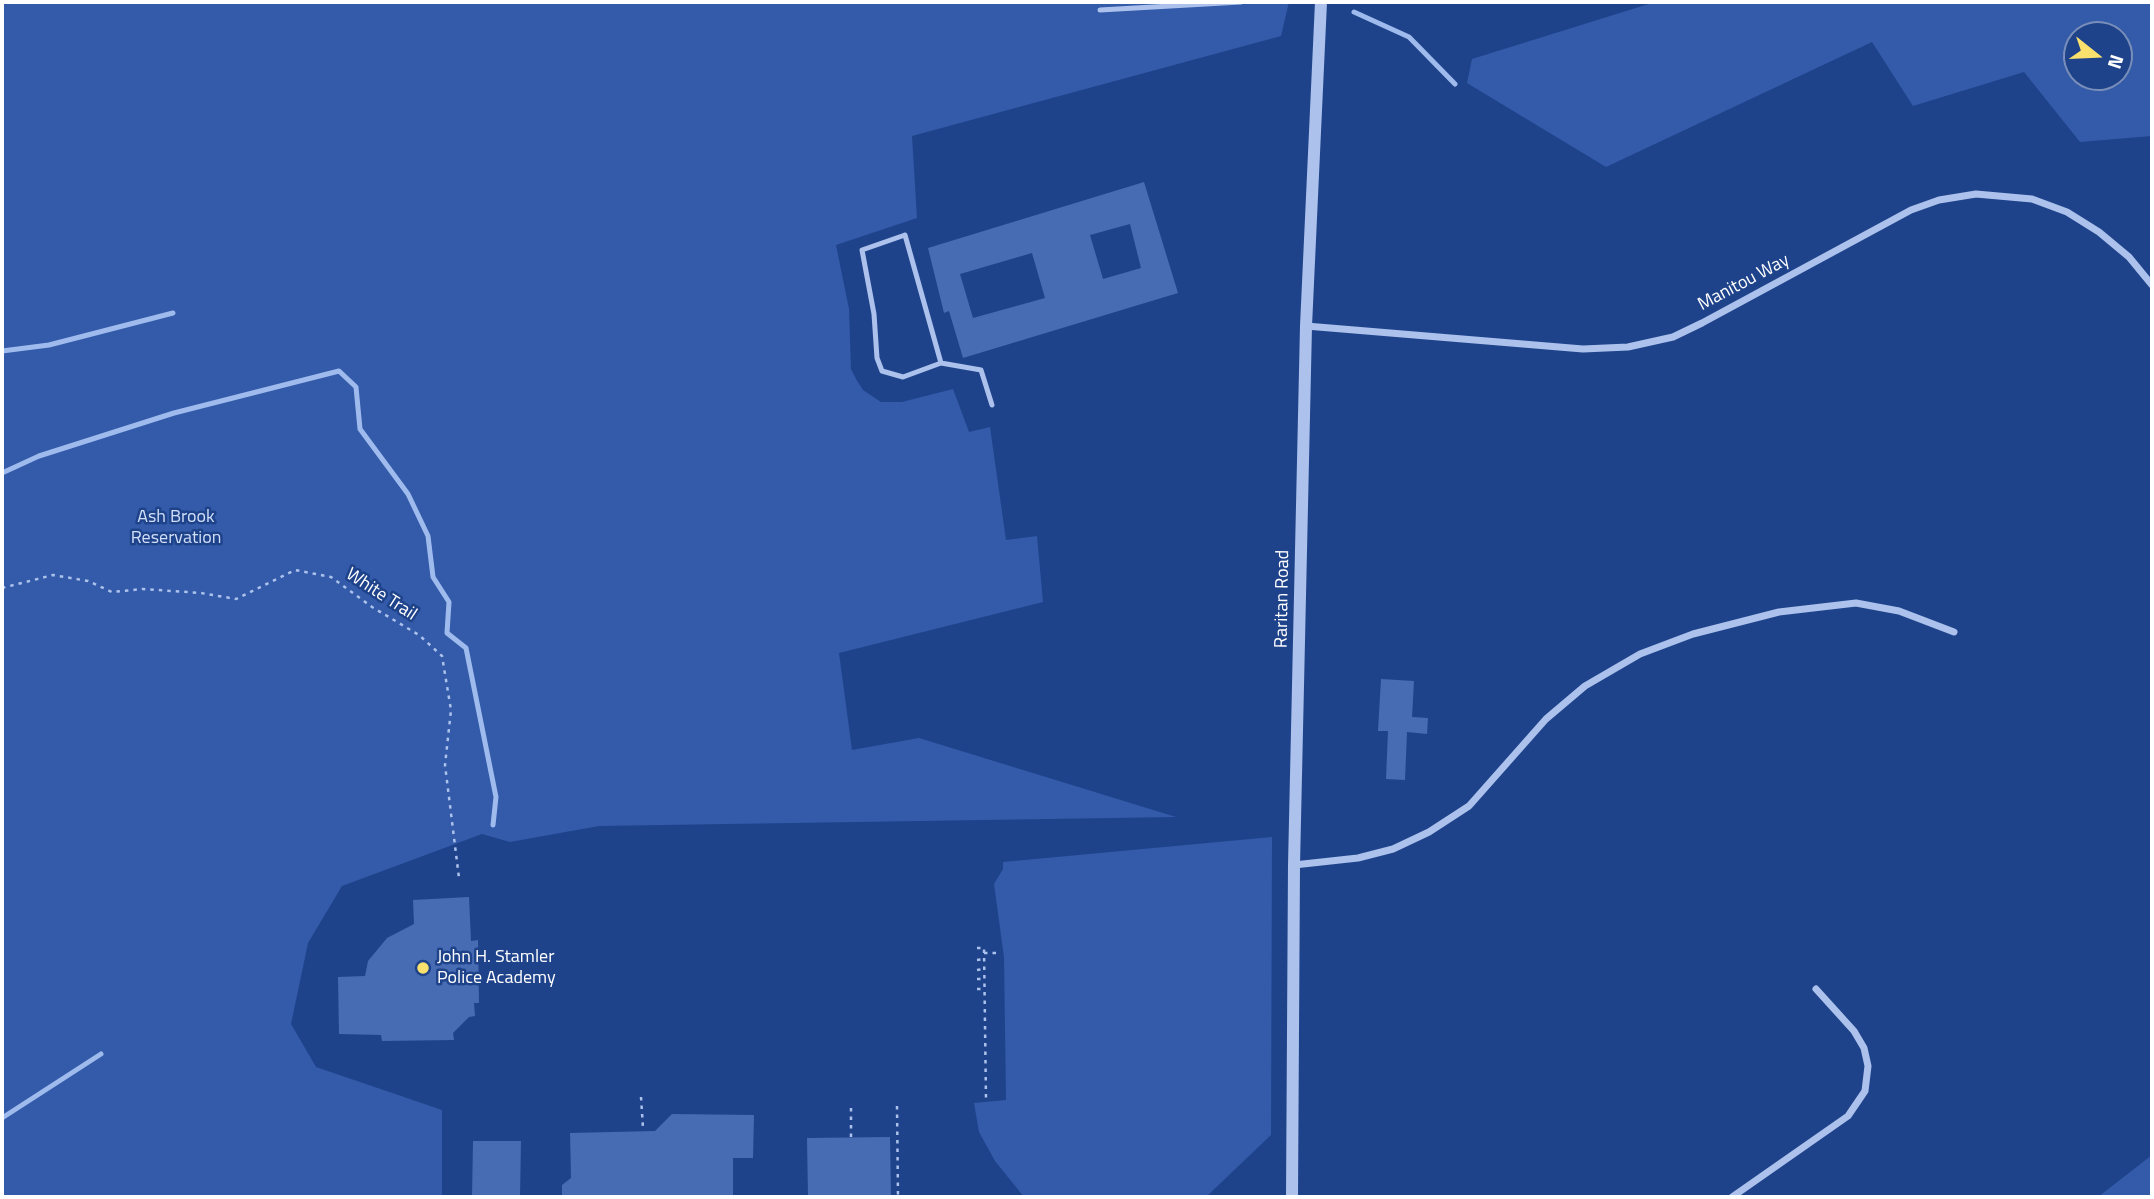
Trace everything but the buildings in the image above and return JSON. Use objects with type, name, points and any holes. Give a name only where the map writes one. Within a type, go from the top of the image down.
[{"type":"street","name":"Raritan Road","points":[[1292,1197],[1294,865],[1306,327],[1321,2]]},
{"type":"street","name":"Manitou Way","points":[[1306,327],[1583,349],[1628,347],[1673,337],[1702,323],[1911,210],[1939,200],[1976,194],[2032,199],[2067,212],[2099,232],[2129,257],[2152,285]]},
{"type":"street","points":[[1294,865],[1358,859],[1393,849],[1429,832],[1469,806],[1546,719],[1586,685],[1640,654],[1693,634],[1779,612],[1856,603],[1899,611],[1954,632]]},
{"type":"street","points":[[1732,1197],[1848,1116],[1865,1091],[1868,1066],[1864,1048],[1854,1031],[1816,989]]},
{"type":"lane","points":[[1100,10],[1241,2]]},
{"type":"lane","points":[[941,363],[905,235],[862,250],[874,314],[877,358],[882,371],[903,377],[941,363],[981,370],[992,405]]},
{"type":"path","name":"White Trail","points":[[2,588],[53,575],[88,581],[112,592],[143,589],[201,593],[236,599],[295,570],[331,577],[372,607],[419,635],[442,656],[451,710],[445,765],[459,878]]},
{"type":"path","points":[[977,948],[984,948],[986,1100]]},
{"type":"path","points":[[984,953],[1000,953]]},
{"type":"path","points":[[977,960],[984,959]]},
{"type":"path","points":[[977,970],[985,970]]},
{"type":"path","points":[[977,979],[985,979]]},
{"type":"path","points":[[977,989],[985,989]]},
{"type":"path","points":[[641,1097],[643,1128]]},
{"type":"path","points":[[851,1105],[851,1137]]},
{"type":"path","points":[[897,1106],[898,1197]]},
{"type":"green space","name":"Ash Brook Reservation","points":[[2,2],[1289,2],[1281,36],[912,136],[917,218],[836,245],[849,309],[851,369],[856,379],[863,390],[881,402],[902,402],[953,389],[969,432],[990,427],[1006,540],[1037,536],[1043,602],[839,653],[852,750],[919,738],[1176,817],[599,826],[510,842],[482,834],[342,886],[308,943],[291,1024],[316,1067],[442,1110],[442,1197],[2,1197]]},
{"type":"green space","points":[[1655,2],[2152,2],[2152,136],[2080,142],[2024,72],[1913,106],[1872,42],[1606,167],[1467,83],[1472,59]]},
{"type":"green space","points":[[1272,837],[1271,1135],[1206,1197],[1024,1197],[995,1161],[979,1132],[974,1103],[1006,1100],[1004,957],[994,884],[1003,869],[1003,862]]},
{"type":"green space","points":[[2152,1155],[2152,1197],[2098,1197]]},
{"type":"waterway","points":[[1354,12],[1409,37],[1455,84]]},
{"type":"waterway","points":[[2,351],[49,345],[173,313]]},
{"type":"waterway","points":[[2,473],[39,456],[174,413],[339,371],[356,387],[360,429],[408,494],[428,536],[433,577],[449,602],[447,633],[466,648],[496,797],[493,825]]},
{"type":"waterway","points":[[2,1118],[101,1054]]},
{"type":"place","name":"John H. Stamler Police Academy","points":[[423,968]]}]
